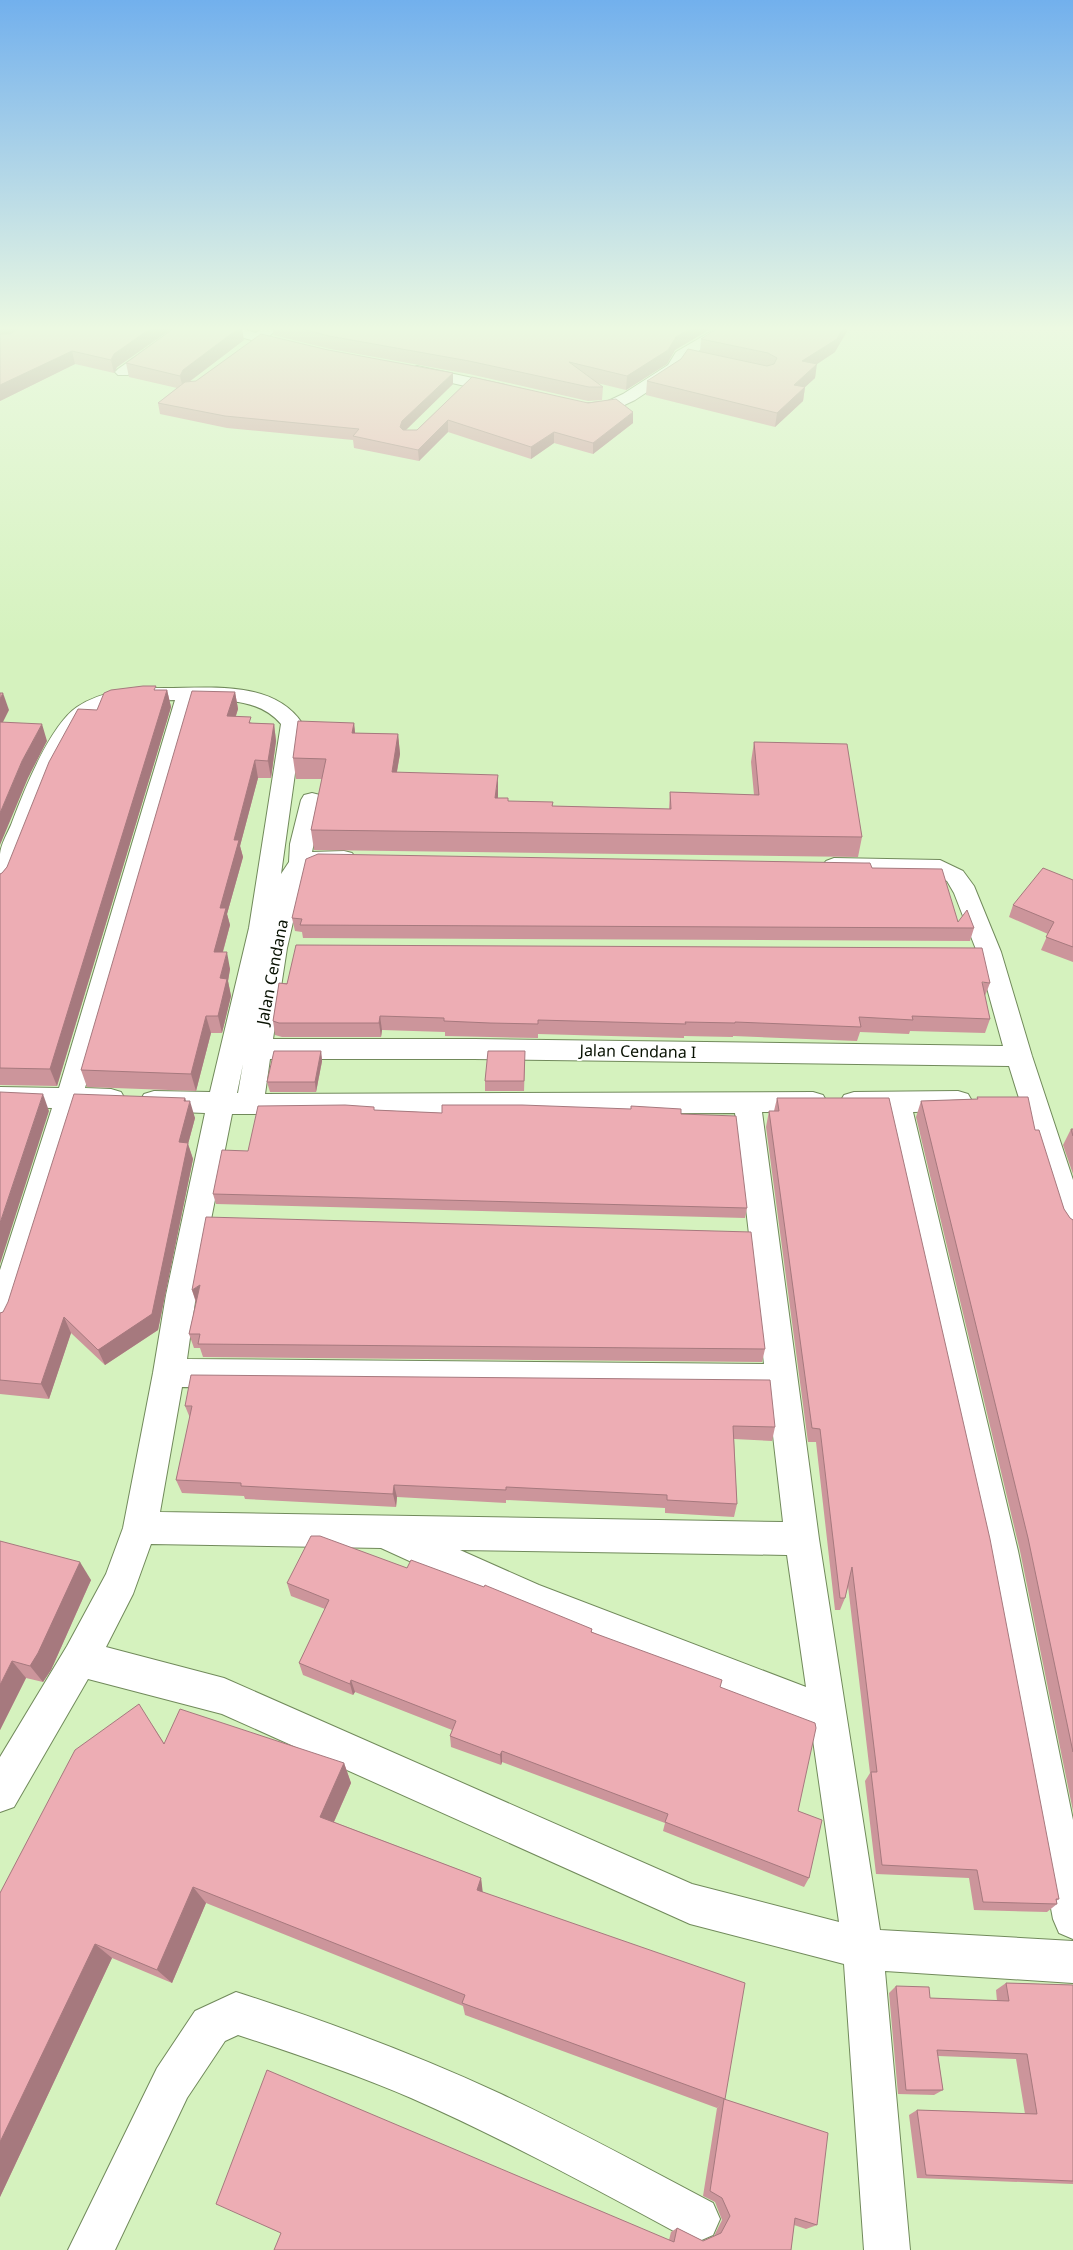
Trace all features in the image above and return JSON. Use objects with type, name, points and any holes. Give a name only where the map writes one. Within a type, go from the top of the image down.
[{"type":"street","points":[[0,884],[44,770],[65,732],[77,716],[97,704],[121,698],[187,694],[239,695],[255,698],[272,706],[287,716],[292,723],[261,928],[221,1103],[182,1295],[140,1528],[121,1582],[80,1659],[0,1793]]},
{"type":"street","points":[[0,1317],[69,1098],[187,694]]},
{"type":"street","name":"Jalan Cendana","points":[[250,1104],[257,1049],[285,948],[293,872],[310,860],[301,844],[312,800]]},
{"type":"street","points":[[310,860],[370,859]]},
{"type":"street","points":[[814,866],[940,868],[955,876],[966,892],[979,952],[1035,1101],[1073,1224]]},
{"type":"street","name":"Jalan Cendana I","points":[[257,1049],[474,1048],[1019,1056]]},
{"type":"street","points":[[0,1096],[250,1104],[1035,1101]]},
{"type":"street","points":[[747,1102],[749,1232],[782,1378],[802,1539],[863,1949],[887,2250],[894,2250]]},
{"type":"street","points":[[897,1102],[1001,1551],[1073,1919]]},
{"type":"street","points":[[199,1217],[228,1218]]},
{"type":"street","points":[[169,1373],[782,1378]]},
{"type":"street","points":[[140,1528],[802,1539]]},
{"type":"street","points":[[381,1532],[531,1599],[828,1714]]},
{"type":"street","points":[[80,1659],[224,1696],[690,1904],[863,1949],[1073,1962]]},
{"type":"street","points":[[91,2250],[172,2083],[210,2026],[236,2013],[324,2042],[453,2094],[563,2148],[697,2218]]},
{"type":"building","points":[[356,433],[435,433],[418,450],[353,436]]},
{"type":"building","points":[[488,433],[552,433],[531,447]]},
{"type":"building","points":[[558,433],[606,433],[593,443]]},
{"type":"building","points":[[156,686],[154,690],[167,690],[50,1069],[0,1068],[0,874],[7,867],[49,762],[78,709],[97,710],[104,693],[111,690]]},
{"type":"building","points":[[192,691],[235,692],[227,716],[251,717],[249,723],[274,724],[268,761],[255,760],[234,840],[239,840],[220,908],[226,908],[214,952],[227,952],[220,978],[227,979],[218,1016],[206,1016],[191,1074],[81,1070]]},
{"type":"building","points":[[298,721],[354,723],[352,733],[398,734],[392,772],[498,775],[495,798],[508,798],[508,801],[553,802],[552,806],[671,809],[670,792],[759,795],[754,742],[847,744],[862,837],[311,830],[326,759],[293,758]]},
{"type":"building","points":[[0,722],[42,724],[22,761],[0,813]]},
{"type":"building","points":[[318,854],[870,863],[872,868],[942,869],[958,922],[967,910],[974,928],[300,925],[302,919],[292,918],[306,859]]},
{"type":"building","points":[[1043,868],[1073,880],[1073,947],[1046,937],[1054,922],[1013,905]]},
{"type":"building","points":[[296,945],[982,948],[990,983],[982,982],[990,1019],[912,1016],[913,1020],[859,1017],[861,1027],[735,1022],[685,1022],[686,1024],[538,1020],[538,1024],[490,1023],[444,1021],[444,1018],[380,1016],[379,1023],[279,1023],[273,1021],[279,983],[287,984]]},
{"type":"building","points":[[274,1051],[321,1051],[315,1082],[267,1082]]},
{"type":"building","points":[[488,1051],[525,1051],[524,1081],[485,1081]]},
{"type":"building","points":[[0,1092],[43,1094],[0,1223]]},
{"type":"building","points":[[74,1094],[185,1098],[184,1101],[190,1101],[179,1142],[188,1143],[152,1314],[98,1350],[64,1317],[41,1384],[0,1380],[0,1313],[3,1312],[8,1302]]},
{"type":"building","points":[[977,1097],[1028,1097],[1035,1130],[1039,1130],[1064,1209],[1073,1220],[1073,1752],[1028,1538],[921,1101],[978,1099]]},
{"type":"building","points":[[777,1098],[889,1098],[990,1539],[1059,1899],[1056,1899],[1057,1904],[983,1902],[977,1870],[882,1865],[871,1772],[877,1772],[852,1567],[845,1598],[840,1598],[820,1429],[812,1428],[769,1111],[779,1111]]},
{"type":"building","points":[[345,1105],[374,1107],[374,1110],[442,1113],[442,1105],[522,1105],[631,1109],[631,1106],[681,1109],[681,1114],[736,1116],[747,1208],[213,1194],[222,1150],[248,1151],[258,1106]]},
{"type":"building","points":[[206,1217],[751,1232],[765,1349],[198,1344],[200,1334],[189,1334],[200,1285],[192,1290]]},
{"type":"building","points":[[191,1375],[770,1380],[775,1427],[733,1426],[737,1504],[667,1500],[667,1495],[506,1487],[506,1490],[394,1485],[393,1494],[241,1486],[241,1483],[176,1480],[192,1406],[185,1406]]},
{"type":"building","points":[[311,1536],[320,1536],[407,1568],[411,1560],[484,1587],[485,1585],[592,1629],[591,1632],[722,1680],[720,1687],[815,1723],[816,1728],[798,1811],[822,1820],[809,1878],[665,1822],[668,1814],[502,1751],[500,1755],[450,1736],[456,1721],[351,1680],[350,1684],[299,1663],[329,1600],[287,1583]]},
{"type":"building","points":[[0,1541],[80,1562],[38,1653],[30,1666],[12,1661],[0,1685]]},
{"type":"building","points":[[139,1704],[164,1744],[180,1709],[344,1763],[320,1817],[481,1878],[477,1890],[745,1983],[725,2099],[462,2003],[465,1995],[193,1887],[157,1970],[95,1944],[0,2142],[0,1893],[75,1750]]},
{"type":"building","points":[[1006,1983],[1073,1985],[1073,2181],[926,2175],[917,2110],[1037,2114],[1027,2054],[937,2050],[943,2090],[906,2090],[896,1986],[929,1987],[930,1998],[1009,2001]]},
{"type":"building","points":[[267,2070],[674,2242],[677,2228],[703,2241],[721,2233],[730,2216],[722,2198],[710,2191],[724,2099],[828,2133],[817,2225],[795,2218],[791,2250],[274,2250],[281,2233],[216,2204]]}]
